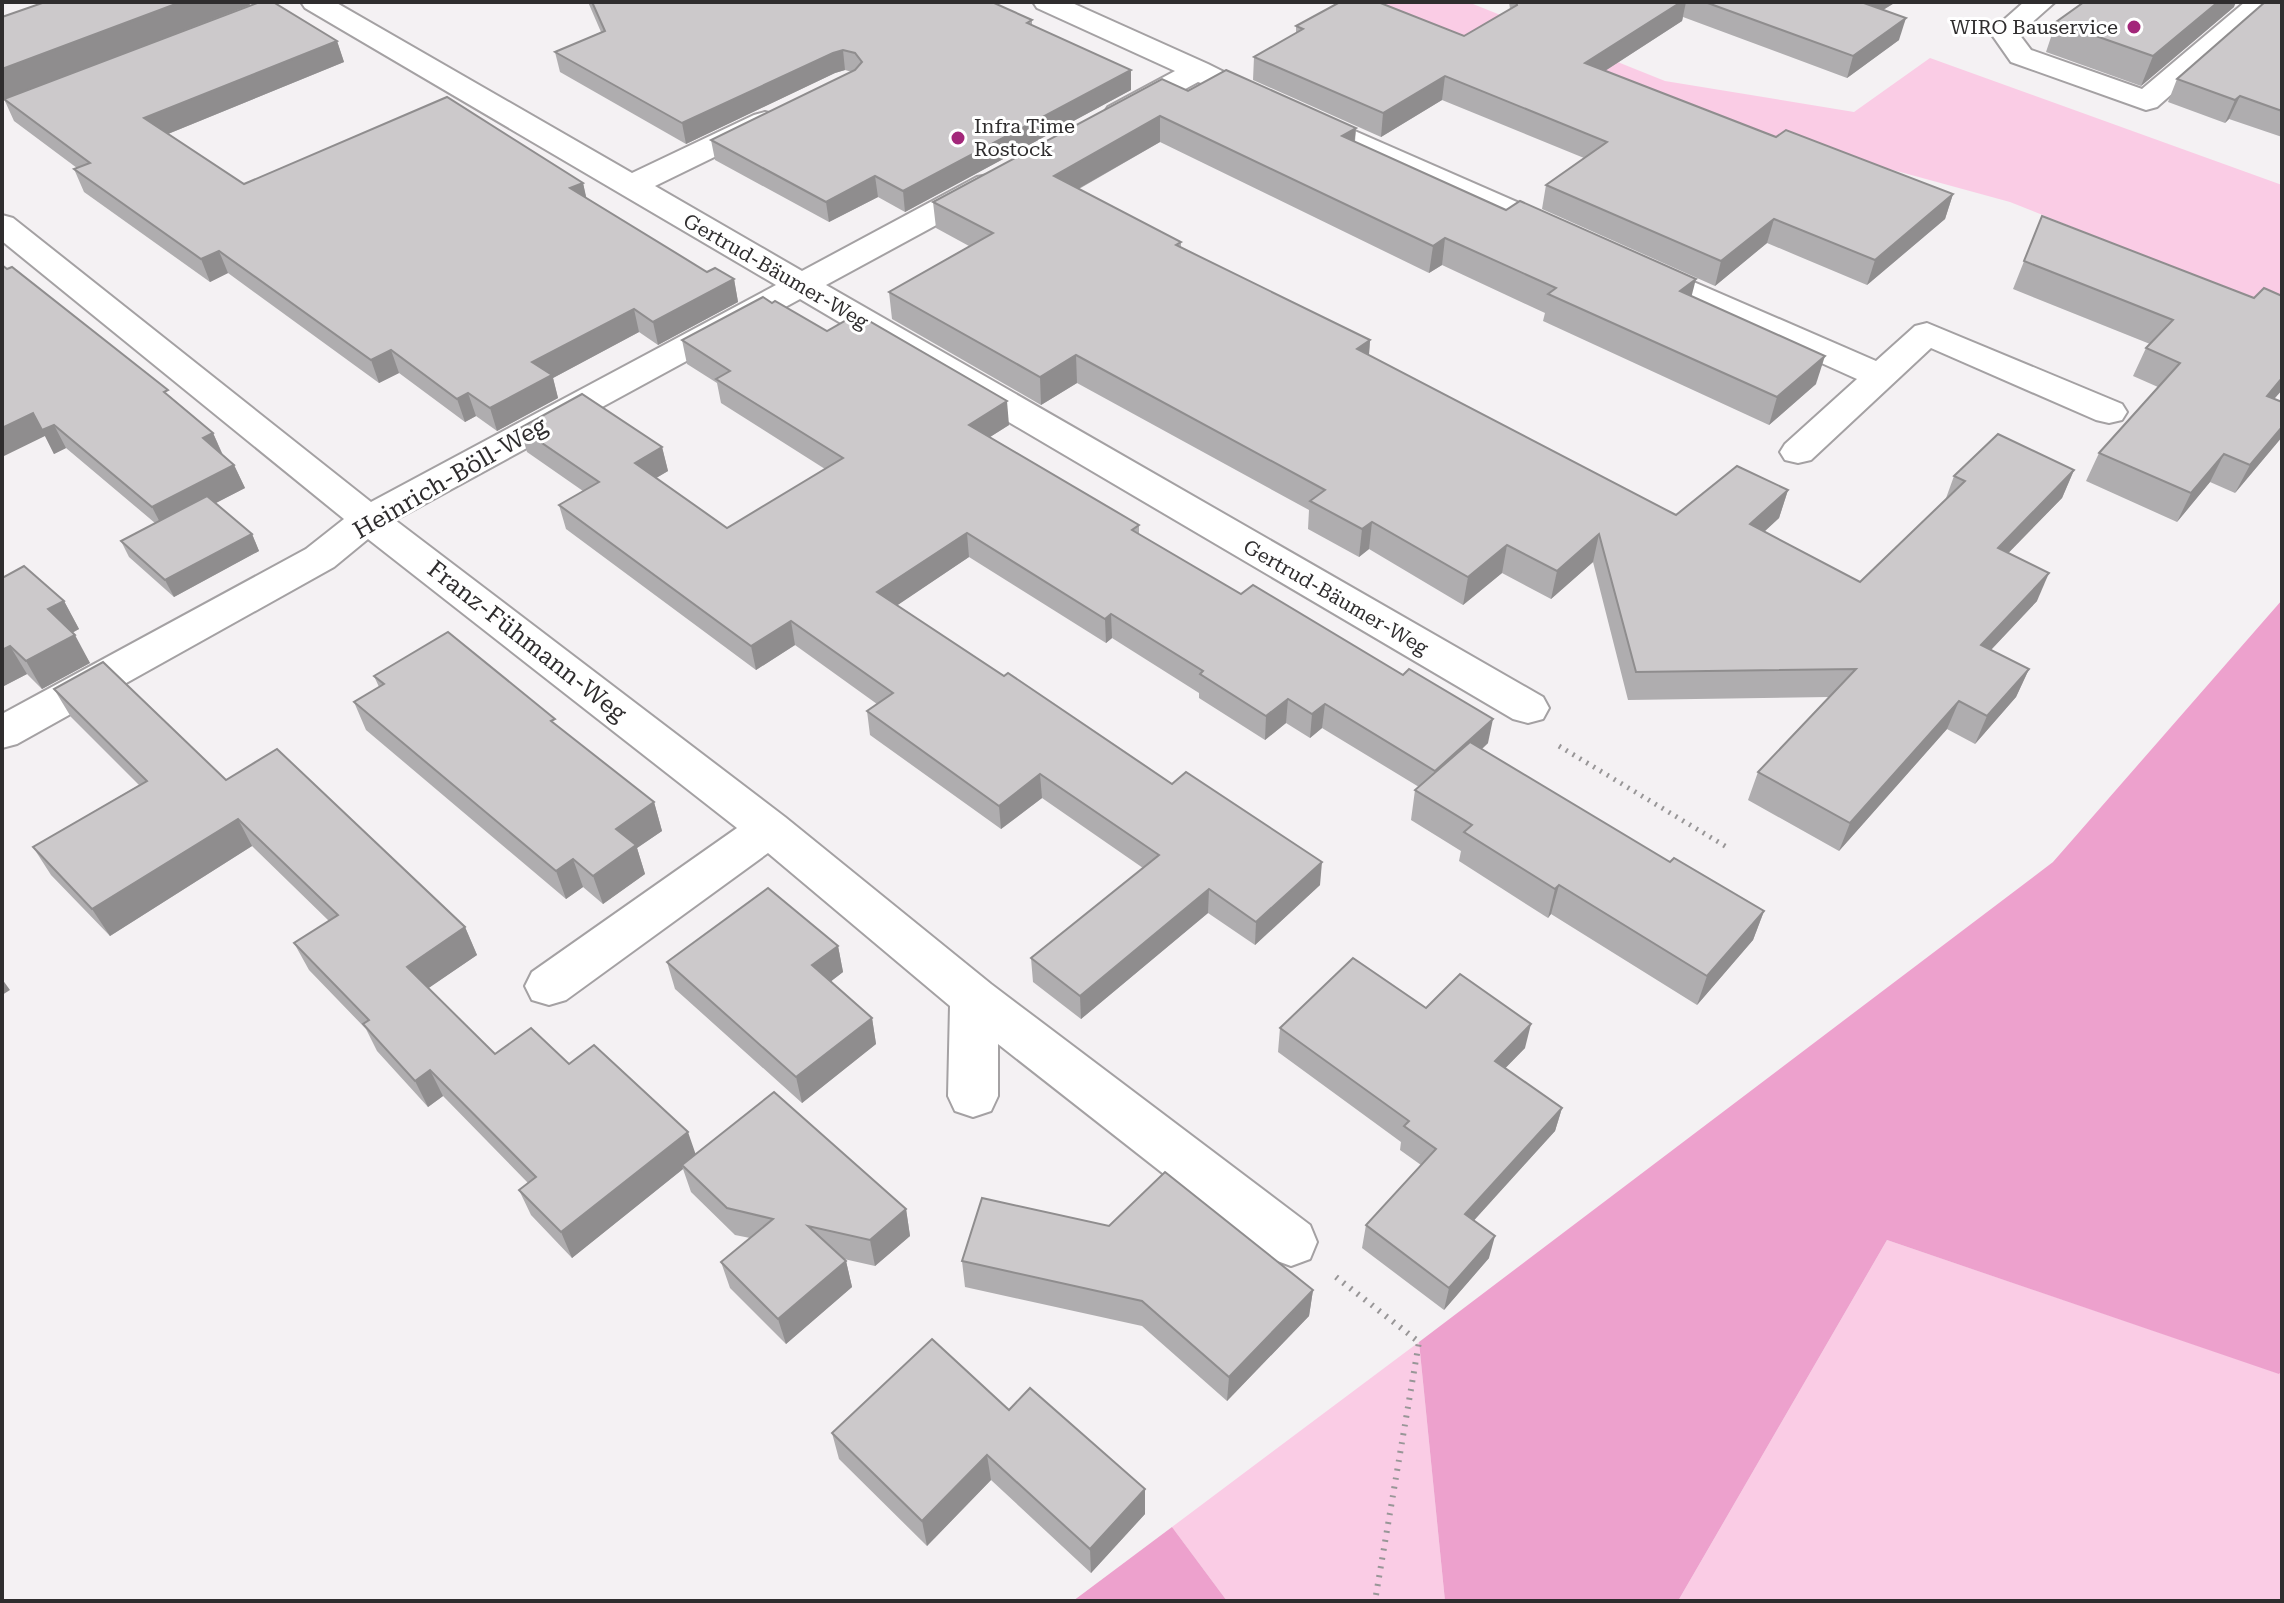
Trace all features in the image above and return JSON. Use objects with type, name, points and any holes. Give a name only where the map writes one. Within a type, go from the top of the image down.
[{"type":"street","name":"Gertrud-Bäumer-Weg","points":[[315,2],[1528,708]]},
{"type":"street","points":[[1047,2],[1880,376]]},
{"type":"street","points":[[2041,2],[2004,32],[2021,56],[2146,101],[2262,2]]},
{"type":"street","points":[[1088,130],[1198,70]]},
{"type":"street","points":[[631,186],[789,110]]},
{"type":"street","name":"Heinrich-Böll-Weg","points":[[2,733],[320,558],[368,519],[1019,167]]},
{"type":"street","name":"Franz-Fühmann-Weg","points":[[2,225],[368,519],[769,829],[974,998],[1291,1242]]},
{"type":"street","points":[[1798,452],[1927,333],[2109,412]]},
{"type":"street","points":[[549,986],[769,829]]},
{"type":"street","points":[[973,1096],[974,998]]},
{"type":"path","points":[[1528,708],[1556,744],[1730,849]]},
{"type":"path","points":[[1291,1242],[1419,1342],[1375,1601]]},
{"type":"shaded area","points":[[1375,2],[1468,2],[1665,81],[1854,112],[1930,58],[2282,185],[2282,311],[2010,202],[1579,84]]},
{"type":"shaded area","points":[[2282,600],[2282,1370],[2279,1374],[1887,1240],[1678,1601],[1445,1601],[1419,1342],[2053,862]]},
{"type":"shaded area","points":[[1887,1240],[2278,1373],[2282,1370],[2282,1601],[1678,1601]]},
{"type":"shaded area","points":[[1419,1342],[1445,1601],[1227,1601],[1172,1527]]},
{"type":"shaded area","points":[[1172,1527],[1227,1601],[1073,1601]]},
{"type":"building","points":[[45,2],[181,2],[2,69],[2,17]]},
{"type":"building","points":[[260,2],[273,2],[337,41],[144,118],[244,184],[447,97],[583,183],[570,188],[707,272],[715,268],[734,279],[653,322],[634,309],[532,362],[552,375],[490,408],[468,393],[457,399],[391,350],[371,360],[219,251],[201,259],[74,169],[90,163],[4,99]]},
{"type":"building","points":[[592,2],[992,2],[1032,20],[1027,23],[1131,70],[903,191],[875,176],[826,202],[711,140],[855,70],[862,62],[855,53],[843,50],[833,53],[682,123],[555,52],[605,31]]},
{"type":"building","points":[[1340,2],[1378,2],[1464,36],[1517,5],[1516,2],[1681,2],[1585,63],[1776,137],[1786,130],[1953,194],[1875,260],[1774,219],[1721,261],[1546,185],[1607,142],[1445,76],[1383,113],[1254,57],[1303,29],[1296,26]]},
{"type":"building","points":[[1705,2],[1866,2],[1906,18],[1853,56]]},
{"type":"building","name":"WIRO Bauservice","points":[[2084,2],[2218,2],[2153,56],[2056,22]]},
{"type":"building","points":[[2265,2],[2282,2],[2282,111],[2240,96],[2235,100],[2177,79]]},
{"type":"building","points":[[1226,70],[1356,128],[1342,136],[1506,210],[1520,201],[1696,279],[1680,291],[1825,356],[1777,397],[1548,294],[1556,288],[1445,238],[1433,246],[1160,116],[1054,176],[1181,242],[1176,245],[1370,340],[1357,349],[1676,515],[1737,466],[1788,490],[1750,524],[1860,582],[1965,481],[1954,476],[1998,434],[2074,470],[1998,548],[2049,573],[1981,645],[2029,669],[1987,716],[1959,701],[1850,823],[1758,772],[1856,669],[1636,672],[1599,534],[1557,571],[1507,545],[1468,577],[1372,522],[1362,529],[1310,501],[1325,490],[1076,355],[1040,377],[889,292],[993,233],[933,202],[1162,79],[1188,91]]},
{"type":"building","points":[[2042,216],[2254,298],[2264,288],[2282,296],[2282,378],[2267,396],[2282,402],[2282,427],[2250,465],[2224,454],[2191,493],[2099,453],[2180,363],[2146,348],[2173,320],[2024,261]]},
{"type":"building","points":[[2,265],[7,269],[12,267],[168,390],[164,392],[213,433],[203,438],[234,465],[152,507],[54,425],[42,430],[33,413],[2,428]]},
{"type":"building","points":[[763,297],[827,331],[857,314],[1007,401],[969,425],[1139,525],[1132,530],[1241,594],[1253,585],[1403,675],[1409,669],[1493,719],[1435,771],[1325,704],[1312,714],[1288,699],[1266,716],[1200,674],[1203,671],[1111,614],[1105,619],[967,533],[877,592],[1004,676],[1008,673],[1172,784],[1186,772],[1322,862],[1256,922],[1209,889],[1080,996],[1031,958],[1159,855],[1040,774],[999,806],[867,711],[893,693],[791,621],[751,646],[559,505],[599,482],[520,428],[582,394],[662,447],[635,463],[727,528],[843,458],[716,379],[730,371],[682,340]]},
{"type":"building","points":[[207,496],[252,534],[165,580],[121,541]]},
{"type":"building","points":[[24,566],[64,601],[48,609],[75,635],[26,661],[10,646],[2,650],[2,578]]},
{"type":"building","points":[[448,632],[555,719],[551,721],[654,802],[616,829],[636,845],[593,876],[573,859],[556,871],[354,702],[384,684],[374,676]]},
{"type":"building","points":[[103,662],[226,780],[277,749],[465,927],[407,967],[495,1054],[531,1028],[569,1064],[594,1045],[688,1132],[561,1232],[519,1190],[536,1177],[430,1070],[415,1081],[363,1024],[369,1020],[294,943],[338,915],[238,819],[92,909],[33,847],[147,781],[54,689]]},
{"type":"building","points":[[1470,742],[1670,862],[1674,858],[1764,911],[1707,976],[1559,885],[1555,889],[1464,832],[1472,825],[1415,790]]},
{"type":"building","points":[[768,888],[838,946],[812,965],[872,1018],[796,1077],[667,962]]},
{"type":"building","points":[[1353,958],[1426,1008],[1460,974],[1531,1024],[1495,1061],[1562,1108],[1465,1214],[1495,1236],[1449,1288],[1366,1225],[1436,1149],[1404,1126],[1409,1121],[1280,1028]]},
{"type":"building","points":[[774,1092],[906,1209],[870,1240],[808,1226],[846,1261],[778,1319],[721,1262],[773,1219],[727,1208],[682,1165]]},
{"type":"building","points":[[1165,1172],[1313,1290],[1229,1377],[1142,1301],[962,1261],[982,1198],[1109,1226]]},
{"type":"building","points":[[932,1339],[1009,1410],[1030,1388],[1145,1489],[1090,1549],[987,1455],[922,1521],[832,1433]]},
{"type":"place","name":"WIRO Bauservice","points":[[2134,27]]},
{"type":"place","name":"Infra Time Rostock","points":[[958,138]]}]
